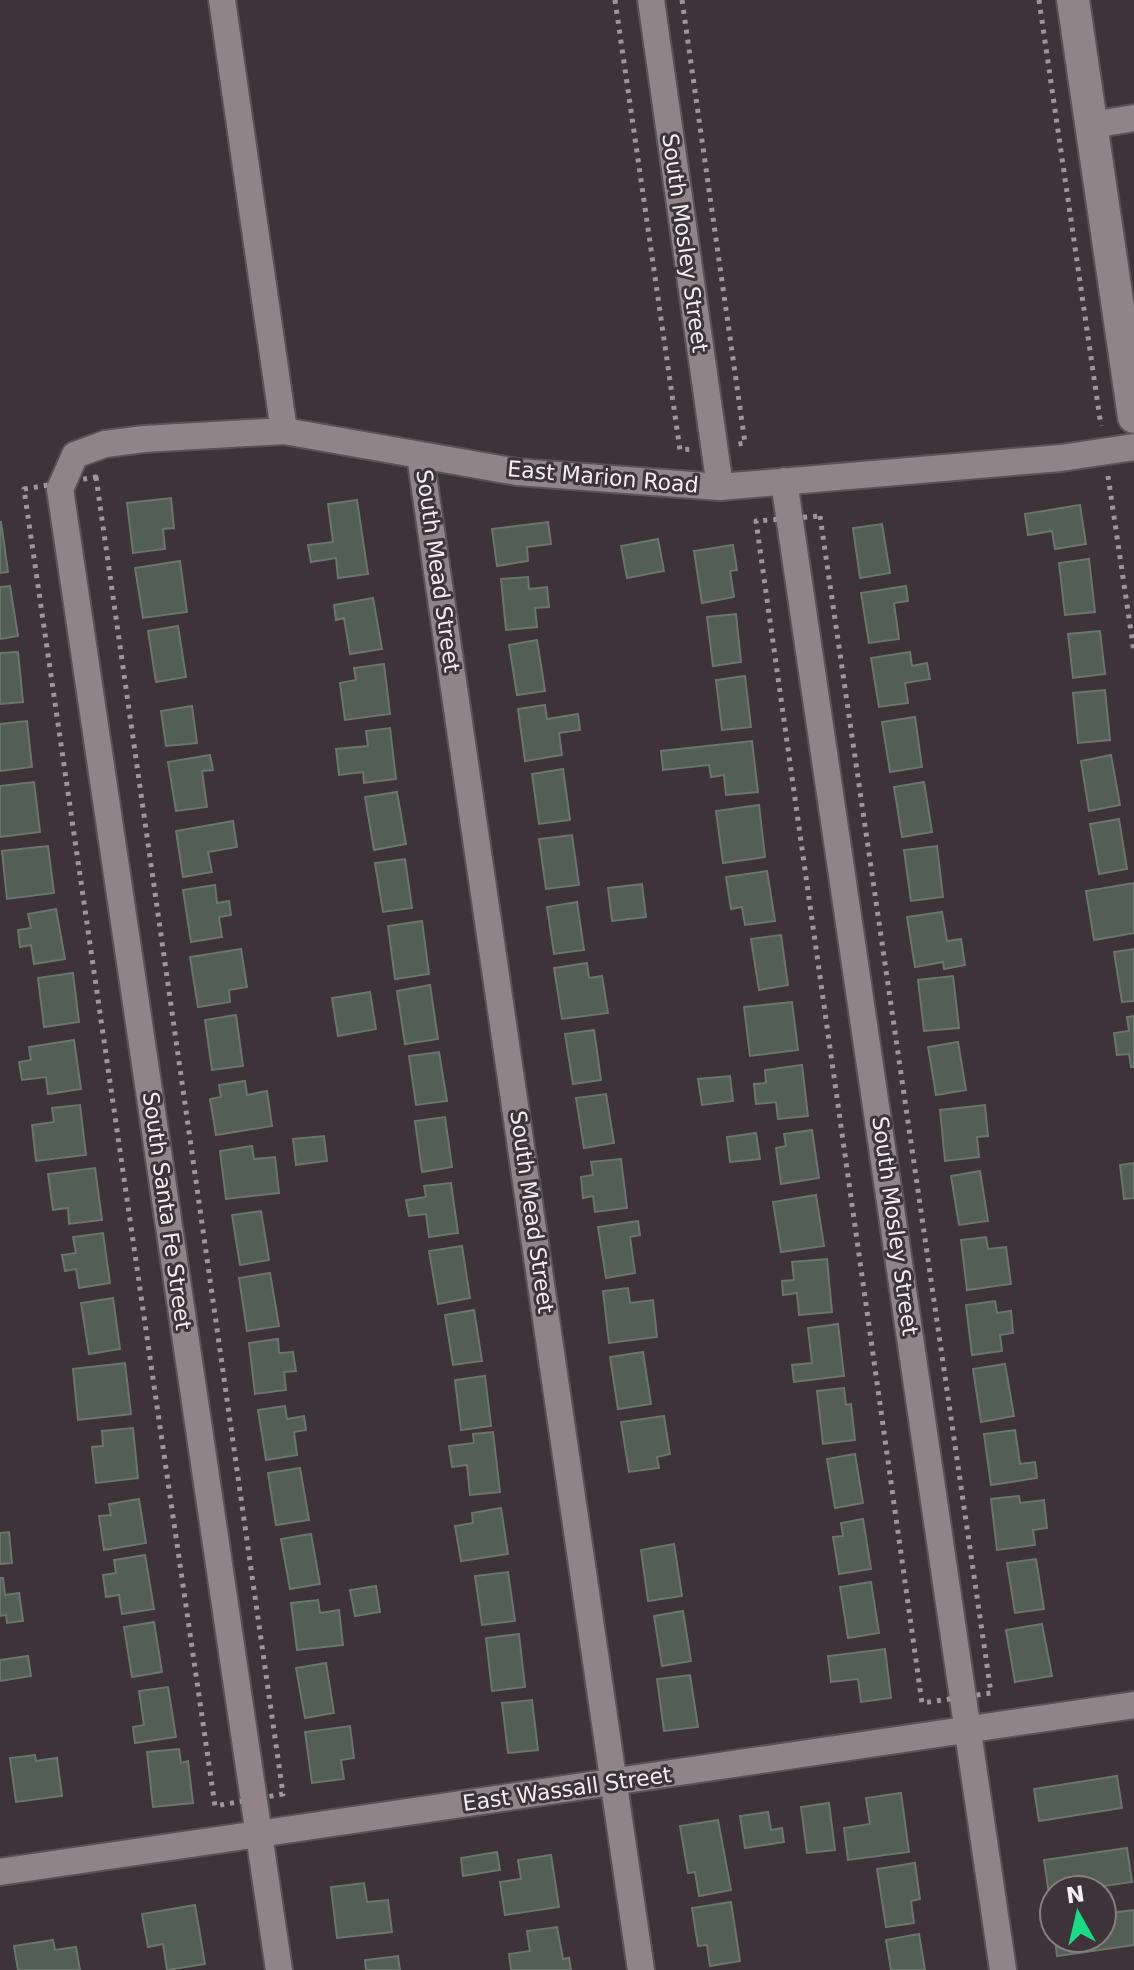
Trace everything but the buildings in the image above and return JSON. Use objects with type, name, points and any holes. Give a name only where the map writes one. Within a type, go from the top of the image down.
[{"type":"street","points":[[222,0],[284,431]]},
{"type":"street","name":"South Mosley Street","points":[[651,0],[720,487]]},
{"type":"street","points":[[1073,0],[1134,417]]},
{"type":"street","points":[[1092,125],[1134,118]]},
{"type":"street","name":"East Marion Road","points":[[75,455],[105,444],[144,439],[284,431],[517,472],[720,487],[1061,458],[1134,447]]},
{"type":"street","name":"South Santa Fe Street","points":[[75,455],[60,489],[279,1970]]},
{"type":"street","name":"South Mead Street","points":[[420,455],[641,1970]]},
{"type":"street","name":"South Mosley Street","points":[[784,481],[1003,1970]]},
{"type":"street","name":"East Wassall Street","points":[[0,1872],[1134,1705]]},
{"type":"path","points":[[615,0],[680,450]]},
{"type":"path","points":[[1039,0],[1134,652]]}]
